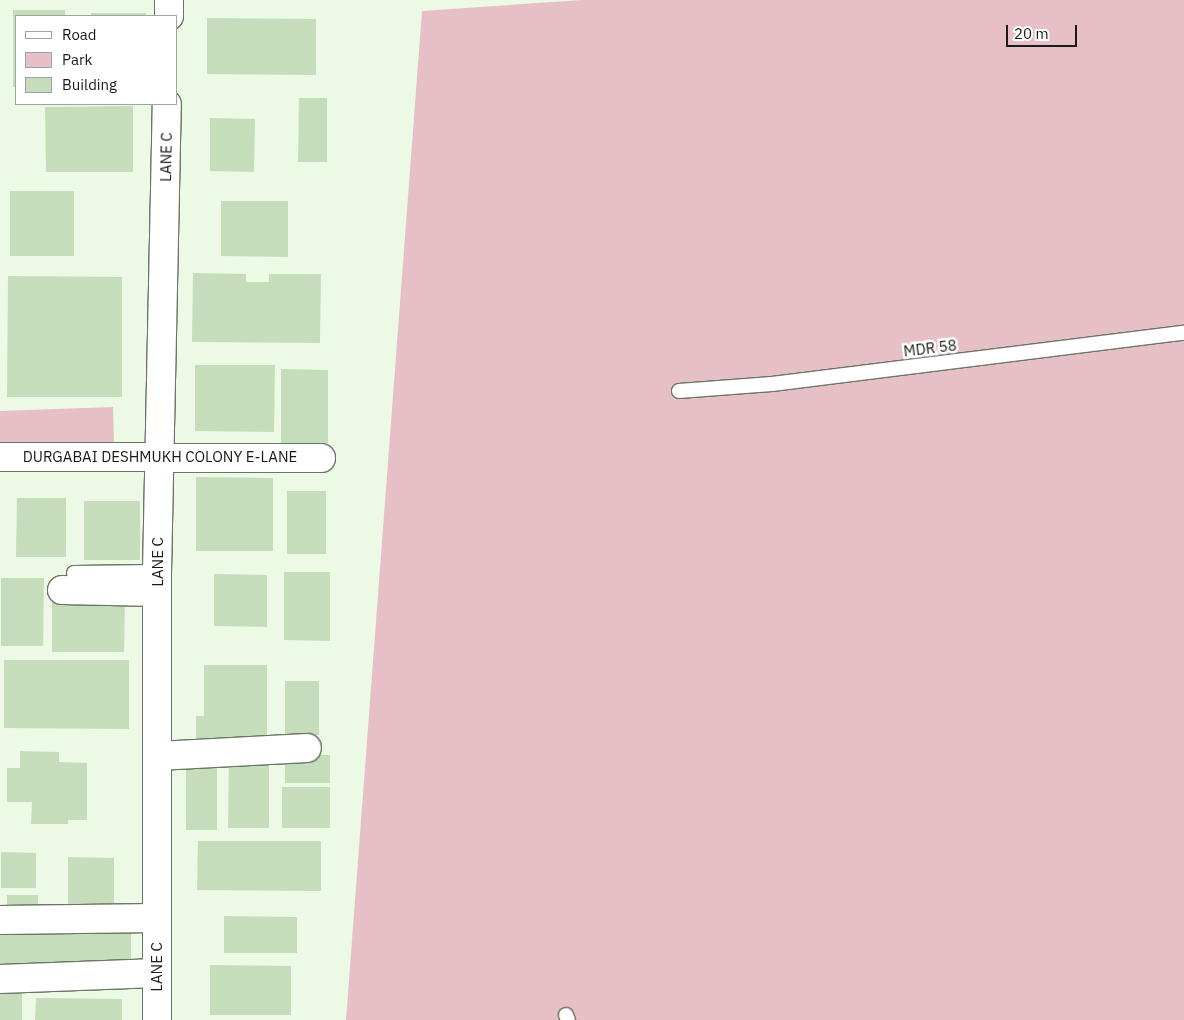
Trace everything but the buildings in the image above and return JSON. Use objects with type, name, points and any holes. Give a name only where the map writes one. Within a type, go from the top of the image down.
[{"type":"street","points":[[169,0],[169,15]]},
{"type":"street","name":"LANE C","points":[[157,1020],[159,458],[167,105]]},
{"type":"street","name":"DURGABAI DESHMUKH COLONY E-LANE","points":[[0,457],[321,458]]},
{"type":"street","points":[[68,581],[158,582]]},
{"type":"street","points":[[158,756],[307,748]]},
{"type":"street","points":[[0,920],[157,918]]},
{"type":"street","points":[[0,979],[157,982]]},
{"type":"street","points":[[38,990],[157,982]]},
{"type":"lane","name":"MDR 58","points":[[679,391],[782,383],[1184,333]]},
{"type":"green space","points":[[582,0],[1184,0],[1184,1020],[346,1020],[422,11]]},
{"type":"green space","points":[[113,407],[114,443],[0,445],[0,411]]}]
